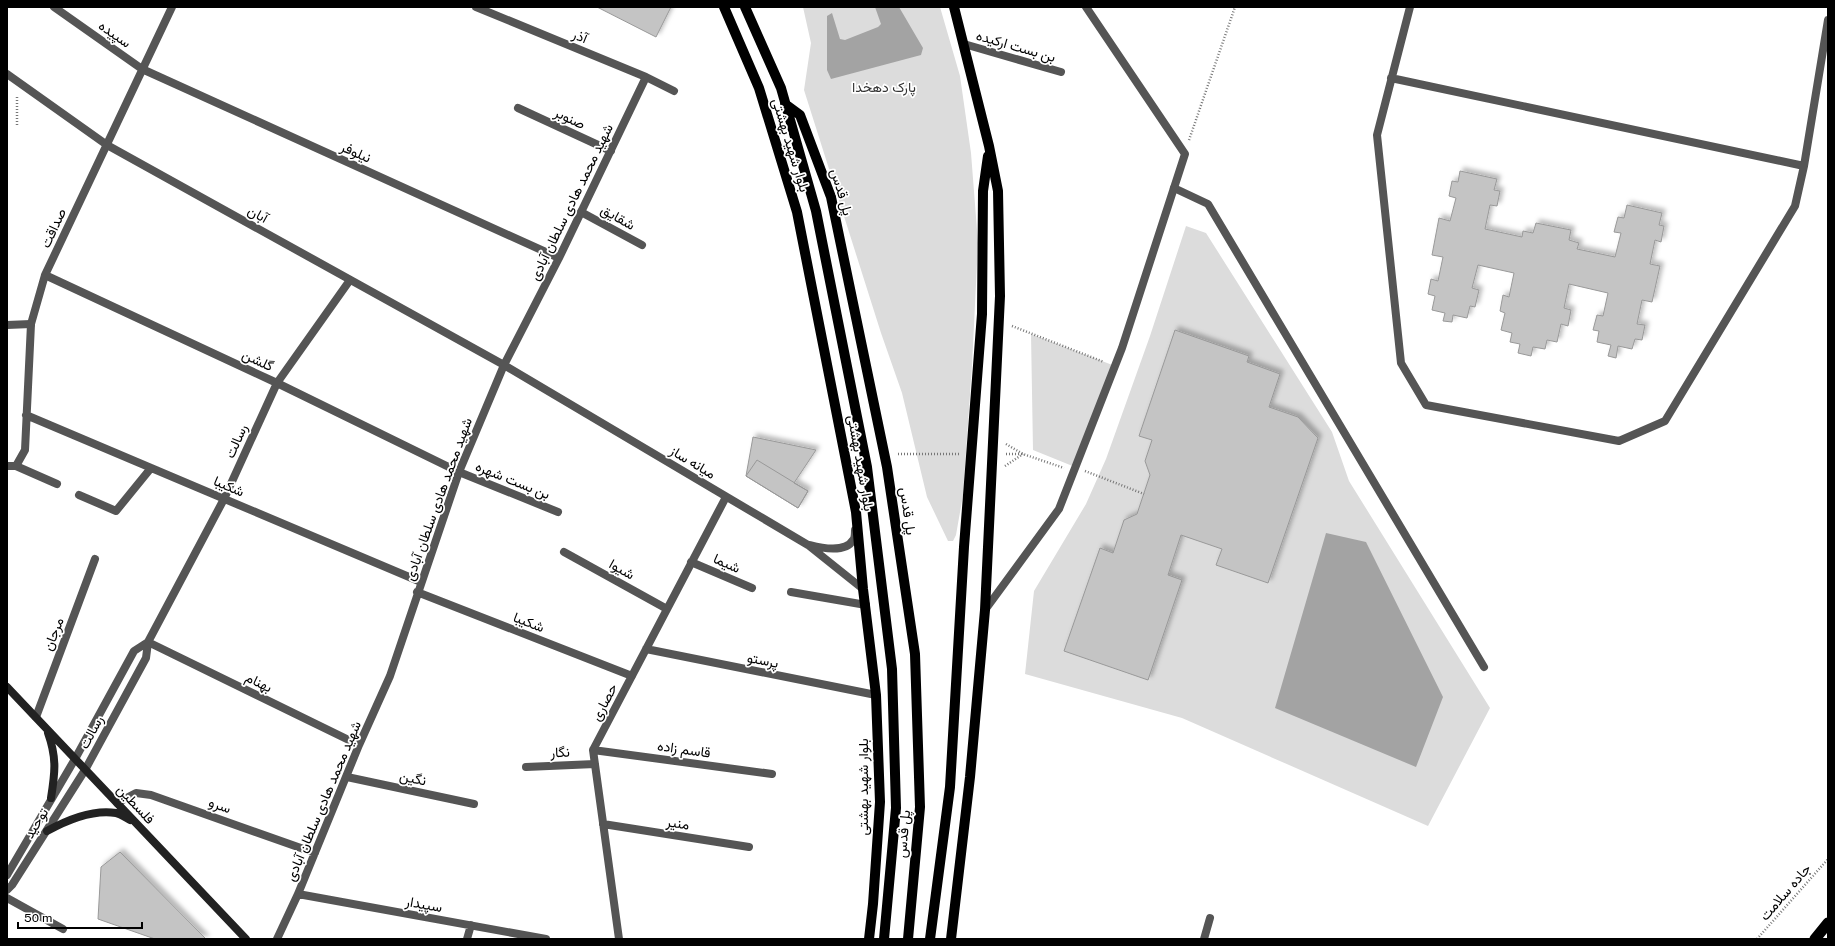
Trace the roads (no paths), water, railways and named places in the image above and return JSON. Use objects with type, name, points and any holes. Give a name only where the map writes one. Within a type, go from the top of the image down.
[{"type":"highway","points":[[1815,939],[1828,923]]},
{"type":"main road","name":"بلوار شهید بهشتی","points":[[724,7],[759,88],[797,212],[856,512],[863,589],[876,695],[880,802],[869,939]]},
{"type":"main road","name":"پل قدس","points":[[745,7],[781,88],[816,210],[867,468],[892,669],[896,808],[884,939]]},
{"type":"main road","points":[[951,939],[970,777],[985,610],[1000,296],[998,191],[989,146],[954,7]]},
{"type":"main road","name":"پل قدس","points":[[785,104],[800,115],[831,197],[887,467],[915,654],[920,807],[908,939]]},
{"type":"main road","points":[[930,939],[950,788],[966,517],[982,314],[983,191],[989,146]]},
{"type":"main road","name":"فلسطین","points":[[7,687],[246,939]]},
{"type":"main road","points":[[46,728],[54,750],[55,774],[51,798]]},
{"type":"main road","points":[[47,831],[68,820],[92,814],[117,813],[136,823]]},
{"type":"street","name":"سپیده","points":[[54,7],[142,69]]},
{"type":"street","name":"صداقت","points":[[11,466],[25,450],[31,324],[45,275],[172,7]]},
{"type":"street","name":"آذر","points":[[476,7],[646,77],[674,91]]},
{"type":"street","points":[[985,610],[1059,509],[1115,366],[1185,154],[1086,7]]},
{"type":"street","points":[[1410,7],[1377,135],[1401,363],[1426,405],[1618,441],[1665,421],[1796,206],[1828,20]]},
{"type":"street","name":"بن بست ارکیده","points":[[964,44],[1062,72]]},
{"type":"street","name":"نیلوفر","points":[[142,69],[559,258]]},
{"type":"street","name":"آبان","points":[[7,74],[107,145],[504,366]]},
{"type":"street","name":"شهید محمد هادی سلطان آبادی","points":[[277,939],[298,894],[359,745],[390,676],[417,592],[459,472],[504,366],[559,258],[646,77]]},
{"type":"street","points":[[1391,78],[1804,166]]},
{"type":"street","name":"صنوبر","points":[[518,108],[610,151]]},
{"type":"street","points":[[1174,188],[1208,204],[1484,667]]},
{"type":"street","name":"شقایق","points":[[581,212],[642,245]]},
{"type":"street","name":"گلشن","points":[[45,275],[277,383],[459,472]]},
{"type":"street","name":"رسالت","points":[[85,770],[146,658],[148,642],[224,499],[277,383],[350,280]]},
{"type":"street","points":[[7,325],[31,324]]},
{"type":"street","name":"میانه ساز","points":[[504,366],[808,545],[863,589]]},
{"type":"street","name":"شکیبا","points":[[26,415],[421,582]]},
{"type":"street","points":[[11,466],[57,484]]},
{"type":"street","points":[[79,495],[116,511],[151,468]]},
{"type":"street","name":"بن بست شهره","points":[[459,472],[558,512]]},
{"type":"street","name":"حصاری","points":[[593,750],[726,497]]},
{"type":"street","points":[[808,545],[824,549],[848,546],[853,540],[856,512]]},
{"type":"street","name":"شیوا","points":[[564,552],[667,609]]},
{"type":"street","name":"مرجان","points":[[36,717],[95,559]]},
{"type":"street","name":"شیما","points":[[691,562],[752,588]]},
{"type":"street","name":"شکیبا","points":[[417,592],[632,676]]},
{"type":"street","points":[[791,592],[866,605]]},
{"type":"street","name":"رسالت","points":[[75,759],[134,652],[148,642]]},
{"type":"street","name":"بهنام","points":[[148,642],[359,745]]},
{"type":"street","name":"پرستو","points":[[646,649],[876,695]]},
{"type":"street","points":[[593,750],[619,939]]},
{"type":"street","name":"قاسم زاده","points":[[593,750],[772,774]]},
{"type":"street","name":"توحید","points":[[7,875],[75,759]]},
{"type":"street","name":"نگار","points":[[526,767],[595,764]]},
{"type":"street","name":"توحید","points":[[7,890],[12,885],[85,770]]},
{"type":"street","name":"نگین","points":[[346,776],[474,804]]},
{"type":"street","name":"سرو","points":[[117,803],[136,793],[151,795],[315,853]]},
{"type":"street","name":"منیر","points":[[603,824],[749,847]]},
{"type":"street","name":"سپیدار","points":[[298,894],[546,939]]},
{"type":"street","points":[[7,898],[63,929]]},
{"type":"street","points":[[1204,939],[1210,918]]},
{"type":"street","points":[[467,939],[471,925]]},
{"type":"park label","name":"پارک دهخدا","points":[[884,87]]}]
